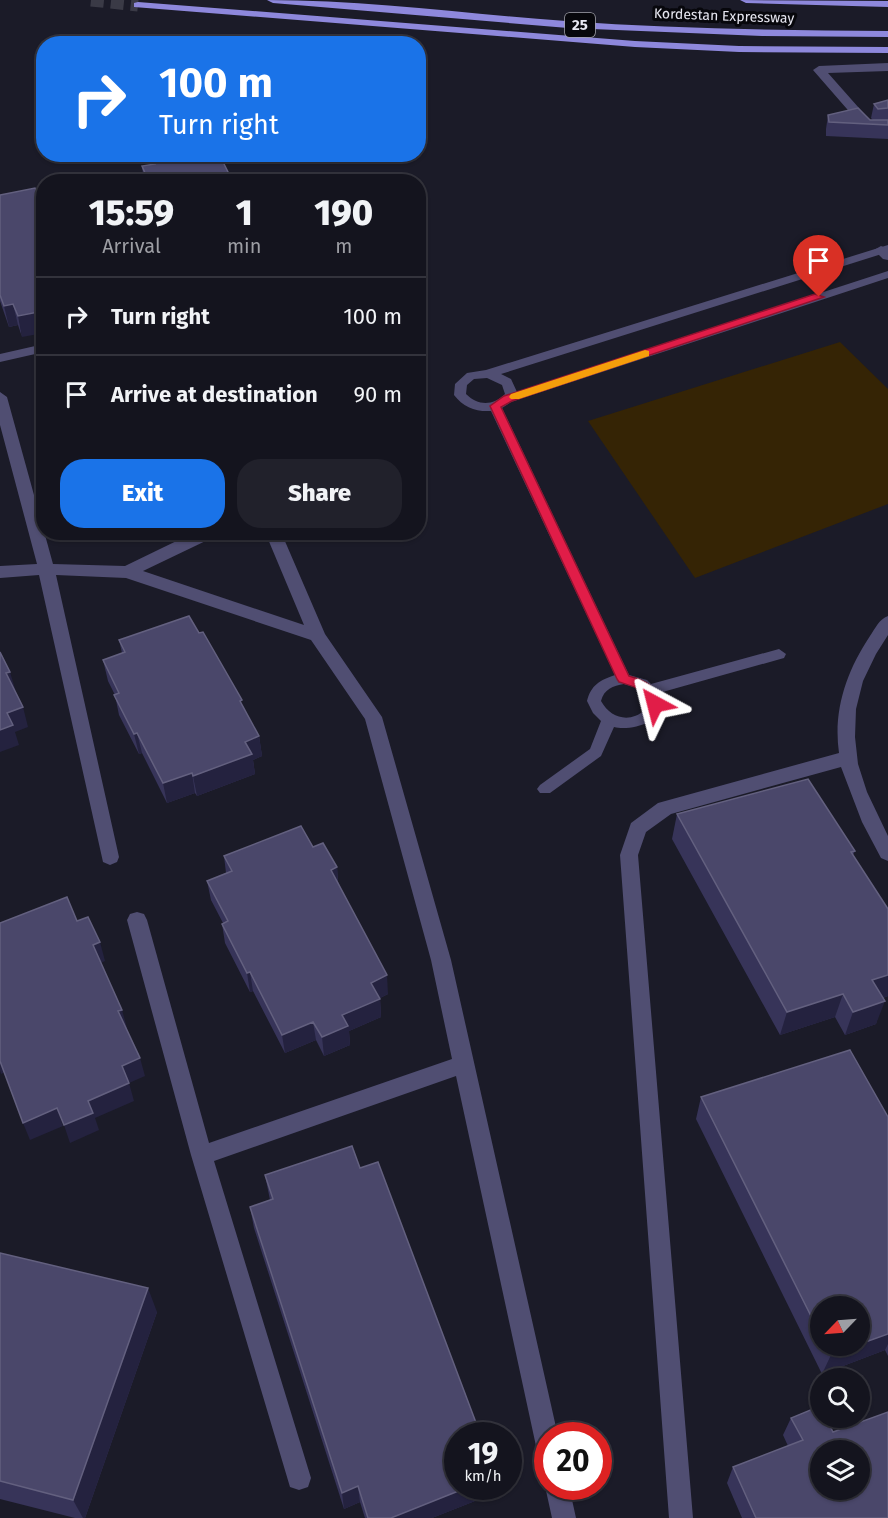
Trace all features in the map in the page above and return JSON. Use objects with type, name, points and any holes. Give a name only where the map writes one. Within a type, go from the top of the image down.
[{"type":"highway","name":"Kordestan Expressway","points":[[273,0],[568,25],[762,33],[888,34]]},
{"type":"highway","name":"Kordestan Expressway","points":[[746,0],[888,4]]},
{"type":"highway","points":[[138,5],[635,44],[739,49],[888,50]]},
{"type":"street","points":[[888,67],[819,70],[871,129],[888,128]]},
{"type":"street","points":[[0,358],[36,350]]},
{"type":"street","points":[[0,397],[36,532]]},
{"type":"street","points":[[38,540],[110,857]]},
{"type":"street","points":[[127,572],[193,540]]},
{"type":"street","points":[[276,540],[317,636],[373,717],[441,960],[543,1422]]},
{"type":"street","points":[[0,572],[46,569],[127,572],[317,636]]},
{"type":"street","points":[[888,622],[876,639],[852,689],[845,712],[847,758],[852,780],[869,821],[888,853]]},
{"type":"street","points":[[681,1518],[629,855],[638,828],[665,808],[847,758]]},
{"type":"street","points":[[137,920],[202,1155],[299,1478]]},
{"type":"street","points":[[202,1155],[463,1064]]},
{"type":"street","points":[[560,1500],[564,1518]]},
{"type":"lane","points":[[886,251],[465,380],[460,384],[460,395],[464,400],[478,406],[495,406],[508,399],[888,274]]},
{"type":"lane","points":[[487,374],[503,378],[508,383],[512,394],[508,399]]},
{"type":"lane","points":[[495,406],[624,679]]},
{"type":"lane","points":[[649,690],[779,654]]},
{"type":"lane","points":[[624,679],[642,684],[649,690],[655,704],[646,718],[629,723],[609,720],[597,708],[595,694],[606,683],[624,679]]},
{"type":"lane","points":[[545,789],[596,752],[609,720]]},
{"type":"shaded area","points":[[840,342],[888,389],[888,504],[695,578],[588,421]]},
{"type":"building","points":[[888,100],[888,108],[878,109],[874,104]]},
{"type":"building","points":[[858,108],[870,120],[888,120],[888,125],[829,122],[828,115]]},
{"type":"building","points":[[154,162],[223,162],[229,174],[146,174],[142,166],[155,164]]},
{"type":"building","points":[[35,188],[36,190],[36,313],[18,316],[13,304],[4,306],[0,295],[0,195]]},
{"type":"building","points":[[189,616],[199,633],[203,632],[242,700],[240,701],[259,736],[245,742],[252,754],[193,776],[192,773],[163,783],[114,695],[119,693],[103,660],[125,652],[119,640]]},
{"type":"building","points":[[0,652],[10,672],[6,673],[23,707],[7,713],[13,725],[0,730]]},
{"type":"building","points":[[808,779],[855,851],[851,852],[888,909],[888,975],[872,980],[885,1001],[853,1012],[843,994],[787,1012],[677,814]]},
{"type":"building","points":[[301,826],[313,847],[323,843],[337,867],[331,870],[387,975],[371,983],[380,999],[342,1015],[348,1026],[322,1037],[313,1022],[282,1035],[250,972],[247,973],[222,924],[228,921],[207,881],[232,871],[224,856]]},
{"type":"building","points":[[67,897],[77,921],[88,917],[100,942],[93,945],[122,1010],[118,1011],[140,1058],[122,1066],[129,1083],[88,1101],[93,1113],[64,1125],[57,1108],[23,1123],[0,1061],[0,923]]},
{"type":"building","points":[[850,1050],[888,1117],[888,1334],[870,1340],[870,1296],[810,1296],[810,1314],[701,1097]]},
{"type":"building","points":[[352,1146],[360,1168],[378,1162],[476,1422],[444,1422],[444,1497],[391,1518],[368,1518],[358,1486],[342,1493],[250,1207],[273,1199],[265,1175]]},
{"type":"building","points":[[0,1253],[148,1288],[73,1500],[0,1481]]},
{"type":"building","points":[[810,1410],[810,1428],[831,1428],[833,1432],[844,1428],[870,1428],[870,1419],[888,1412],[888,1518],[756,1518],[733,1467],[803,1440],[791,1418]]},
{"type":"tunnel","points":[[91,0],[138,5]]},
{"type":"slow traffic","points":[[515,397],[645,354]]},
{"type":"route","points":[[655,704],[654,697],[642,684],[624,679],[495,406],[508,399],[819,297]]}]
